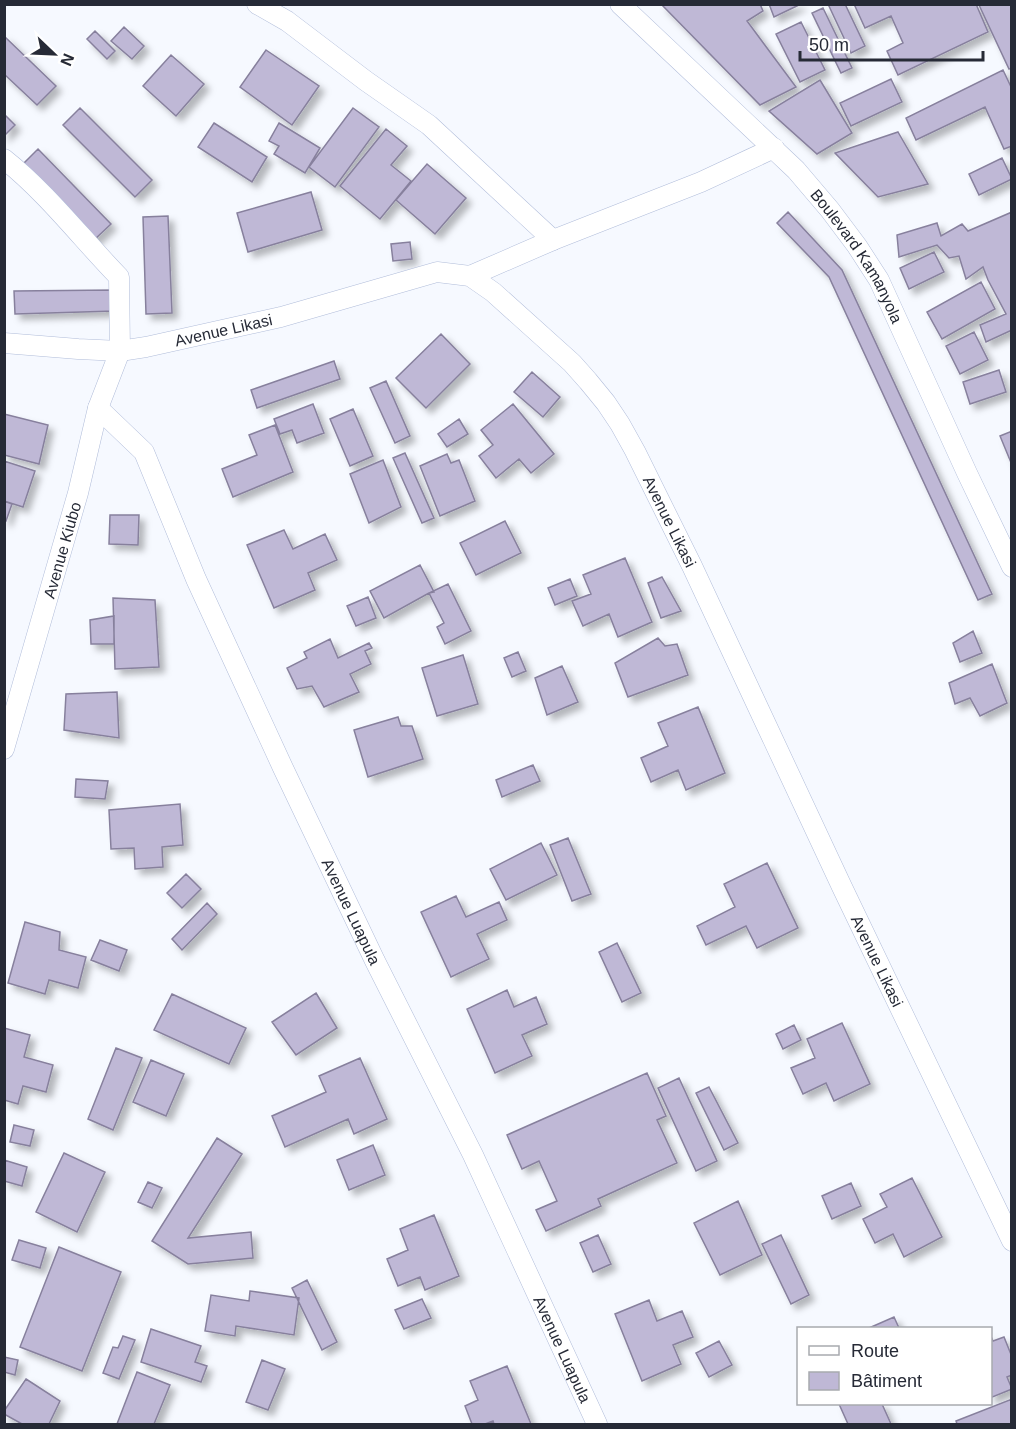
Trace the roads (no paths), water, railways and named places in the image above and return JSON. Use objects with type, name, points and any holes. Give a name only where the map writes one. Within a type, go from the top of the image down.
[{"type":"street","points":[[257,4],[287,21],[429,125],[553,240]]},
{"type":"street","name":"Boulevard Kamanyola","points":[[620,4],[796,170],[857,246],[879,280],[1011,567]]},
{"type":"street","points":[[470,276],[553,240],[701,182],[774,148]]},
{"type":"street","points":[[4,159],[59,210],[118,277],[120,351]]},
{"type":"street","name":"Avenue Likasi","points":[[4,343],[120,351],[281,317],[437,272],[470,276],[493,292],[572,363],[606,403],[620,424],[692,566],[1011,1241]]},
{"type":"street","name":"Avenue Kiubo","points":[[4,749],[78,493],[98,408],[120,351]]},
{"type":"street","name":"Avenue Luapula","points":[[98,408],[144,452],[196,579],[283,768],[375,961],[473,1155],[597,1425]]}]
